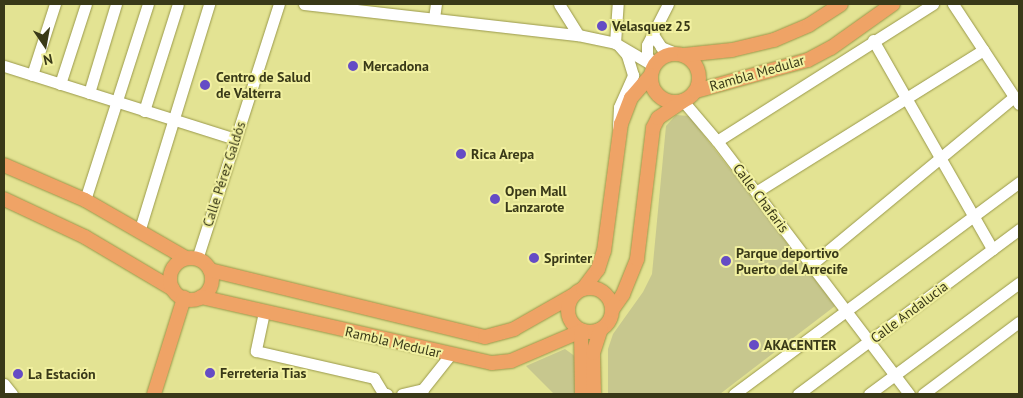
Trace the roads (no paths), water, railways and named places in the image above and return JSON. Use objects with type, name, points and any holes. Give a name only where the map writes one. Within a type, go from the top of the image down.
[{"type":"main road","name":"Rambla Medular","points":[[680,54],[732,50],[774,40],[809,25],[841,4]]},
{"type":"main road","name":"Rambla Medular","points":[[696,91],[808,60],[831,48],[893,4]]},
{"type":"main road","points":[[594,394],[593,353],[601,329],[607,324],[612,310],[623,294],[636,259],[653,128],[658,118],[683,101],[696,91],[698,71],[680,54],[663,57],[652,70],[651,84],[659,97],[672,102],[683,101]]},
{"type":"main road","name":"Rambla Medular","points":[[210,270],[484,337],[514,329],[578,293],[598,269],[604,250],[619,139],[631,98],[652,70]]},
{"type":"main road","points":[[4,165],[84,200],[139,232],[192,259],[210,270],[210,288],[201,297],[184,298],[173,289],[85,238],[4,199]]},
{"type":"main road","points":[[173,289],[172,270],[192,259]]},
{"type":"main road","points":[[601,329],[581,331],[569,320],[567,312],[578,293],[592,288],[606,295],[612,310]]},
{"type":"main road","name":"Rambla Medular","points":[[201,297],[492,363],[511,361],[553,341],[581,331]]},
{"type":"main road","points":[[154,394],[184,298]]},
{"type":"main road","points":[[581,331],[582,394]]},
{"type":"main road","points":[[553,341],[569,341],[580,350]]},
{"type":"street","points":[[32,75],[55,4]]},
{"type":"street","points":[[60,84],[86,4]]},
{"type":"street","points":[[89,93],[116,4]]},
{"type":"street","points":[[84,200],[148,4]]},
{"type":"street","points":[[144,111],[178,4]]},
{"type":"street","points":[[139,232],[209,4]]},
{"type":"street","points":[[266,4],[278,6]]},
{"type":"street","points":[[304,4],[370,7],[434,18],[578,35],[615,43],[652,70]]},
{"type":"street","points":[[434,18],[436,4]]},
{"type":"street","points":[[559,4],[578,35]]},
{"type":"street","points":[[618,4],[615,43],[627,55],[633,75],[619,107],[619,139]]},
{"type":"street","points":[[652,70],[647,55],[647,45],[668,4]]},
{"type":"street","points":[[717,141],[932,4]]},
{"type":"street","points":[[812,264],[941,156],[1017,101],[953,4]]},
{"type":"street","name":"Calle Pérez Galdós","points":[[192,259],[235,139],[278,6]]},
{"type":"street","points":[[652,33],[661,47],[680,54]]},
{"type":"street","points":[[874,40],[992,249]]},
{"type":"street","points":[[756,192],[905,96],[982,50]]},
{"type":"street","points":[[4,66],[235,139]]},
{"type":"street","name":"Calle Chafaris","points":[[683,101],[717,141],[812,264],[909,394]]},
{"type":"street","points":[[734,394],[1019,182]]},
{"type":"street","name":"Calle Andalucia","points":[[798,394],[1019,229]]},
{"type":"street","points":[[868,394],[1019,282]]},
{"type":"street","points":[[264,312],[256,351],[374,378],[382,393],[387,394]]},
{"type":"street","points":[[923,394],[1019,322]]},
{"type":"street","points":[[402,394],[423,389],[450,355]]},
{"type":"street","points":[[4,384],[12,394]]},
{"type":"place","name":"Velasquez 25","points":[[602,26]]},
{"type":"place","name":"Mercadona","points":[[353,66]]},
{"type":"place","name":"Centro de Salud de Valterra","points":[[205,85]]},
{"type":"place","name":"Rica Arepa","points":[[461,154]]},
{"type":"place","name":"Open Mall Lanzarote","points":[[495,199]]},
{"type":"place","name":"Sprinter","points":[[534,258]]},
{"type":"place","name":"Parque deportivo Puerto del Arrecife","points":[[726,261]]},
{"type":"place","name":"AKACENTER","points":[[754,345]]},
{"type":"place","name":"Ferreteria Tias","points":[[210,373]]},
{"type":"place","name":"La Estación","points":[[18,374]]}]
